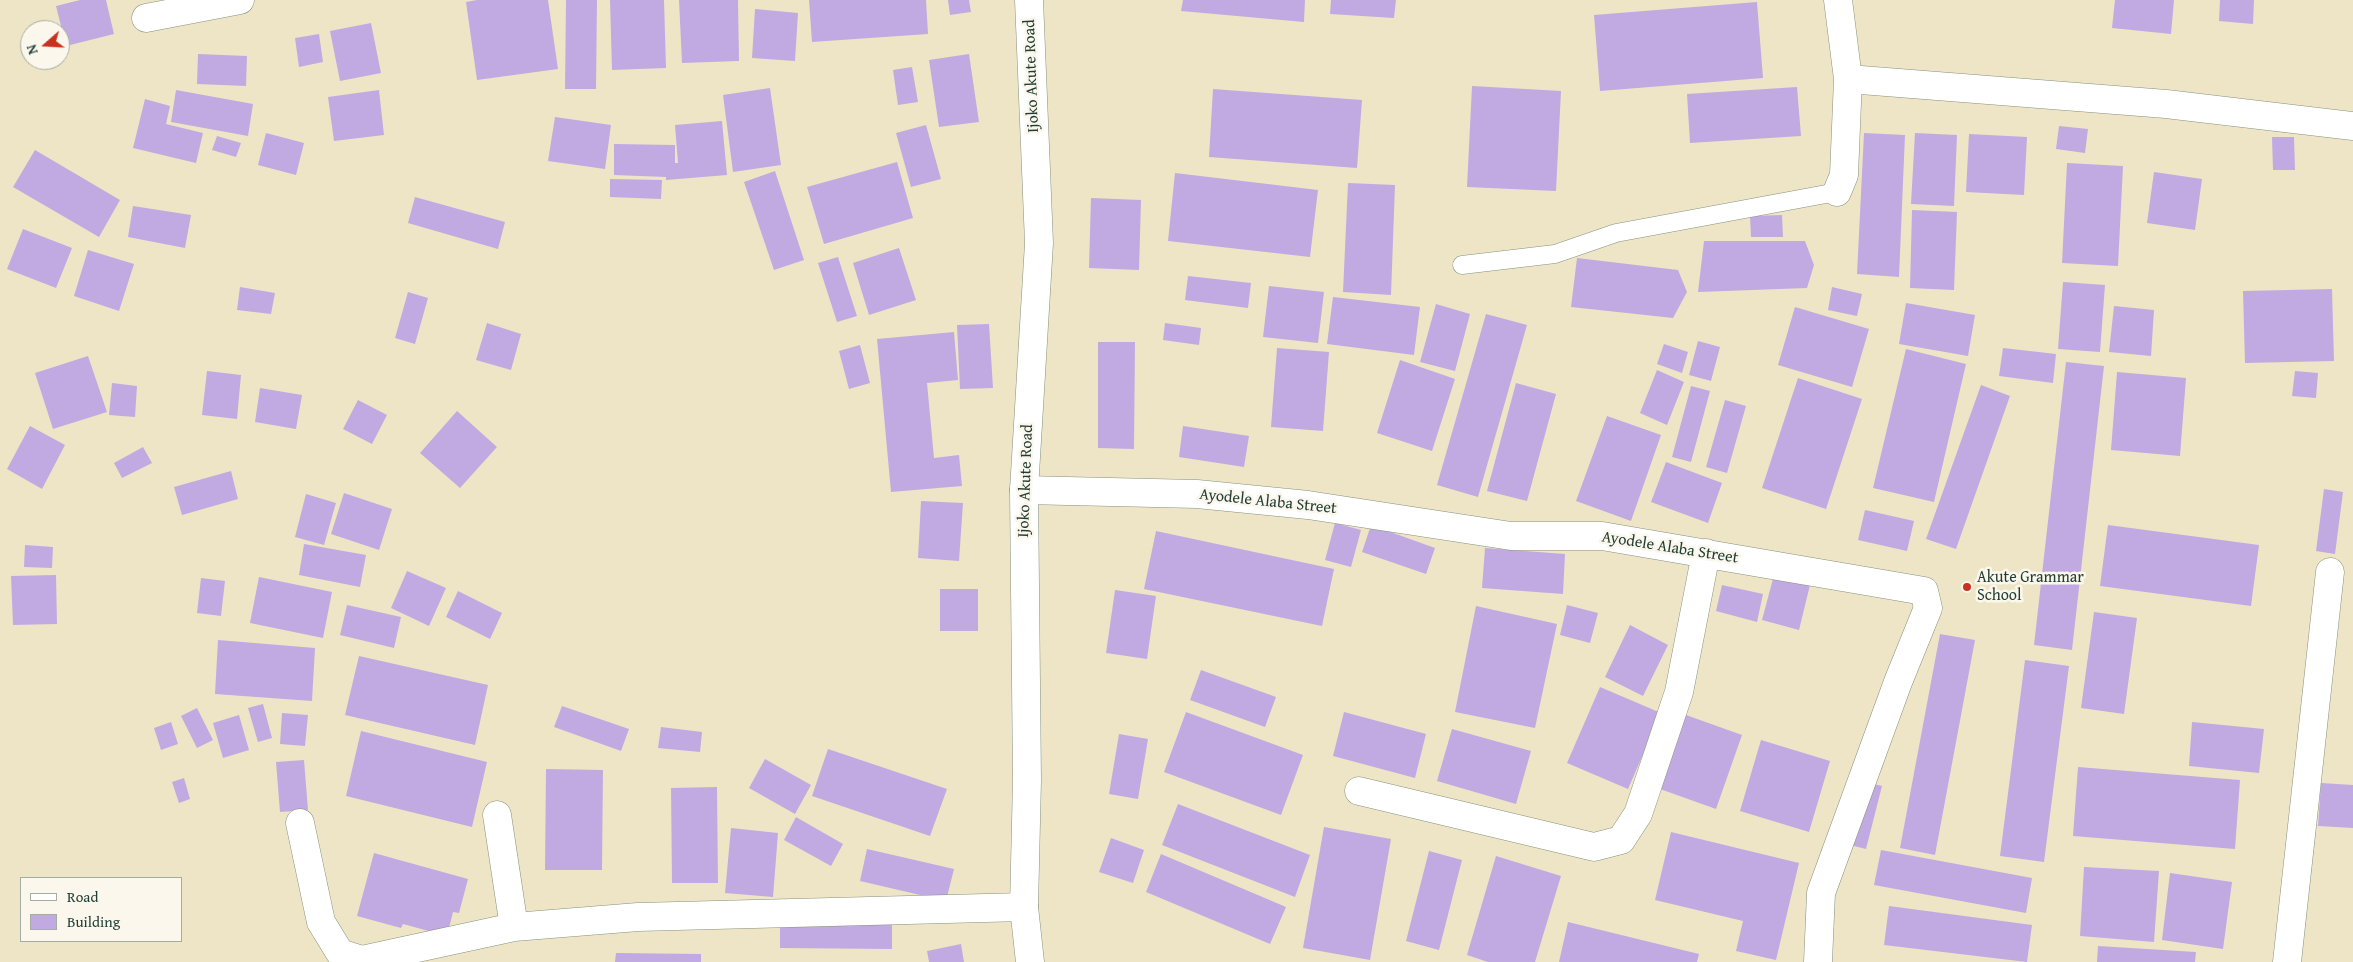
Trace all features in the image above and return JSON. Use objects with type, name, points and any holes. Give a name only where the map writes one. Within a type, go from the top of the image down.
[{"type":"street","points":[[146,18],[240,0]]},
{"type":"street","name":"Ijoko Akute Road","points":[[1029,0],[1039,243],[1024,490],[1027,780],[1024,908],[1030,962]]},
{"type":"street","points":[[1837,192],[1844,175],[1848,79],[1838,0]]},
{"type":"street","points":[[1848,79],[2166,104],[2353,126]]},
{"type":"street","name":"Ayodele Alaba Street","points":[[1024,490],[1197,494],[1308,505],[1511,536],[1602,536],[1924,591],[1928,608],[1898,682],[1821,893],[1818,962]]},
{"type":"street","points":[[1359,791],[1594,847],[1621,840],[1638,814],[1679,692],[1706,553]]},
{"type":"street","points":[[2287,962],[2330,572]]},
{"type":"street","points":[[497,815],[514,927]]},
{"type":"street","points":[[300,824],[321,922],[340,953],[362,960],[514,927],[638,917],[1024,908]]},
{"type":"lane","points":[[1462,265],[1555,254],[1616,233],[1837,192]]},
{"type":"building","points":[[80,0],[106,0],[114,34],[70,45],[70,20],[60,20],[56,6]]},
{"type":"building","points":[[477,0],[548,0],[558,69],[477,80],[466,2]]},
{"type":"building","points":[[566,0],[597,0],[596,89],[565,89]]},
{"type":"building","points":[[610,0],[664,0],[666,68],[612,70]]},
{"type":"building","points":[[679,0],[738,0],[739,61],[682,63]]},
{"type":"building","points":[[809,0],[926,0],[928,34],[812,42]]},
{"type":"building","points":[[948,0],[969,0],[971,12],[950,15]]},
{"type":"building","points":[[1183,0],[1305,0],[1304,22],[1181,11]]},
{"type":"building","points":[[1331,0],[1396,0],[1394,18],[1330,14]]},
{"type":"building","points":[[2115,0],[2174,0],[2171,34],[2112,28]]},
{"type":"building","points":[[2220,0],[2254,0],[2253,24],[2219,21]]},
{"type":"building","points":[[1757,2],[1763,78],[1600,91],[1594,15]]},
{"type":"building","points":[[755,9],[798,13],[795,61],[752,58]]},
{"type":"building","points":[[371,23],[381,73],[340,81],[330,31]]},
{"type":"building","points":[[319,34],[323,62],[299,67],[295,38]]},
{"type":"building","points":[[198,54],[247,56],[246,86],[197,84]]},
{"type":"building","points":[[969,54],[979,122],[939,127],[929,60]]},
{"type":"building","points":[[912,67],[918,102],[898,105],[893,70]]},
{"type":"building","points":[[1472,86],[1561,91],[1556,191],[1467,187]]},
{"type":"building","points":[[1797,87],[1801,136],[1690,143],[1687,94]]},
{"type":"building","points":[[770,88],[781,165],[733,172],[723,95]]},
{"type":"building","points":[[1213,89],[1362,100],[1357,168],[1209,157]]},
{"type":"building","points":[[176,90],[253,104],[248,136],[171,122]]},
{"type":"building","points":[[379,90],[384,135],[334,141],[328,97]]},
{"type":"building","points":[[145,99],[170,106],[166,124],[203,133],[196,163],[133,148]]},
{"type":"building","points":[[555,117],[611,125],[605,169],[548,161]]},
{"type":"building","points":[[722,121],[727,175],[666,180],[666,177],[614,175],[614,144],[675,145],[675,163],[678,163],[675,125]]},
{"type":"building","points":[[926,125],[941,179],[911,187],[896,133]]},
{"type":"building","points":[[2059,126],[2088,129],[2085,153],[2056,149]]},
{"type":"building","points":[[266,133],[304,143],[296,175],[258,165]]},
{"type":"building","points":[[1864,133],[1905,135],[1899,277],[1857,274]]},
{"type":"building","points":[[1915,133],[1957,135],[1954,206],[1911,204]]},
{"type":"building","points":[[1969,134],[2027,137],[2024,195],[1966,192]]},
{"type":"building","points":[[217,136],[241,143],[236,157],[212,150]]},
{"type":"building","points":[[2272,137],[2294,137],[2295,170],[2273,170]]},
{"type":"building","points":[[35,150],[120,200],[99,237],[13,187]]},
{"type":"building","points":[[897,162],[913,218],[824,244],[807,187]]},
{"type":"building","points":[[2067,163],[2123,166],[2118,266],[2062,263]]},
{"type":"building","points":[[775,171],[804,260],[774,270],[744,182]]},
{"type":"building","points":[[2154,172],[2202,179],[2195,230],[2147,223]]},
{"type":"building","points":[[1175,173],[1318,190],[1310,257],[1168,241]]},
{"type":"building","points":[[610,179],[662,180],[661,199],[610,197]]},
{"type":"building","points":[[1348,183],[1395,185],[1391,295],[1343,292]]},
{"type":"building","points":[[415,197],[505,222],[498,249],[408,223]]},
{"type":"building","points":[[1091,198],[1141,200],[1139,270],[1089,268]]},
{"type":"building","points":[[133,206],[191,215],[185,248],[128,237]]},
{"type":"building","points":[[1912,210],[1957,212],[1954,290],[1910,288]]},
{"type":"building","points":[[1782,215],[1783,237],[1751,237],[1750,216]]},
{"type":"building","points":[[23,229],[72,248],[56,288],[7,269]]},
{"type":"building","points":[[1704,241],[1805,241],[1814,265],[1807,288],[1698,292]]},
{"type":"building","points":[[899,248],[916,300],[869,315],[853,263]]},
{"type":"building","points":[[88,250],[134,264],[119,311],[74,296]]},
{"type":"building","points":[[838,257],[857,316],[837,322],[818,263]]},
{"type":"building","points":[[1577,258],[1678,270],[1687,292],[1673,318],[1571,307]]},
{"type":"building","points":[[1188,276],[1251,283],[1248,308],[1185,300]]},
{"type":"building","points":[[2063,282],[2105,285],[2100,352],[2058,349]]},
{"type":"building","points":[[1269,286],[1324,292],[1318,343],[1263,337]]},
{"type":"building","points":[[240,287],[275,293],[271,314],[237,310]]},
{"type":"building","points":[[1832,287],[1862,294],[1857,316],[1828,310]]},
{"type":"building","points":[[2332,289],[2334,361],[2245,363],[2243,291]]},
{"type":"building","points":[[408,292],[428,298],[415,344],[395,338]]},
{"type":"building","points":[[1333,297],[1420,307],[1414,355],[1327,344]]},
{"type":"building","points":[[1906,303],[1975,315],[1968,356],[1899,344]]},
{"type":"building","points":[[1436,304],[1470,314],[1455,371],[1420,362]]},
{"type":"building","points":[[2114,306],[2154,310],[2151,356],[2109,352]]},
{"type":"building","points":[[1795,307],[1869,329],[1852,387],[1778,365]]},
{"type":"building","points":[[1486,314],[1527,325],[1478,497],[1437,485]]},
{"type":"building","points":[[487,323],[521,334],[511,370],[476,360]]},
{"type":"building","points":[[1165,323],[1201,328],[1199,345],[1163,340]]},
{"type":"building","points":[[989,324],[993,388],[960,389],[957,325]]},
{"type":"building","points":[[954,332],[958,380],[927,383],[934,458],[959,455],[962,486],[891,492],[877,339]]},
{"type":"building","points":[[1698,341],[1720,347],[1711,381],[1689,375]]},
{"type":"building","points":[[1098,342],[1135,342],[1134,449],[1098,448]]},
{"type":"building","points":[[1664,344],[1688,352],[1682,373],[1657,364]]},
{"type":"building","points":[[860,345],[870,383],[849,389],[839,351]]},
{"type":"building","points":[[1277,348],[1329,352],[1323,431],[1271,427]]},
{"type":"building","points":[[2003,348],[2056,354],[2053,383],[1999,376]]},
{"type":"building","points":[[1906,349],[1966,364],[1934,502],[1873,488]]},
{"type":"building","points":[[88,356],[107,412],[53,429],[35,373]]},
{"type":"building","points":[[1400,360],[1455,379],[1432,451],[1377,433]]},
{"type":"building","points":[[2066,362],[2104,366],[2072,650],[2034,645]]},
{"type":"building","points":[[1657,370],[1684,382],[1667,425],[1640,413]]},
{"type":"building","points":[[207,371],[241,375],[237,419],[202,415]]},
{"type":"building","points":[[2295,371],[2318,373],[2316,398],[2292,396]]},
{"type":"building","points":[[2117,372],[2186,378],[2180,456],[2111,450]]},
{"type":"building","points":[[1798,378],[1862,399],[1826,509],[1762,488]]},
{"type":"building","points":[[112,383],[137,386],[135,417],[109,415]]},
{"type":"building","points":[[1516,383],[1556,394],[1527,501],[1487,491]]},
{"type":"building","points":[[1981,385],[2010,396],[1956,549],[1926,539]]},
{"type":"building","points":[[1691,386],[1710,391],[1691,462],[1672,457]]},
{"type":"building","points":[[260,388],[302,395],[296,429],[255,422]]},
{"type":"building","points":[[358,400],[387,415],[372,444],[343,429]]},
{"type":"building","points":[[1725,400],[1746,406],[1727,473],[1706,467]]},
{"type":"building","points":[[457,411],[497,447],[460,488],[420,453]]},
{"type":"building","points":[[1607,416],[1661,435],[1631,521],[1576,501]]},
{"type":"building","points":[[30,426],[65,445],[42,489],[7,469]]},
{"type":"building","points":[[1183,426],[1249,436],[1244,467],[1179,457]]},
{"type":"building","points":[[143,447],[152,463],[122,478],[114,463]]},
{"type":"building","points":[[1666,462],[1722,483],[1708,523],[1651,502]]},
{"type":"building","points":[[231,471],[238,499],[182,515],[174,487]]},
{"type":"building","points":[[2324,489],[2343,492],[2335,554],[2316,551]]},
{"type":"building","points":[[344,493],[392,509],[379,550],[331,534]]},
{"type":"building","points":[[306,494],[336,503],[324,545],[295,537]]},
{"type":"building","points":[[921,501],[963,503],[959,561],[918,558]]},
{"type":"building","points":[[1865,510],[1914,521],[1907,551],[1858,540]]},
{"type":"building","points":[[1335,523],[1361,530],[1351,567],[1325,560]]},
{"type":"building","points":[[1371,525],[1435,548],[1426,574],[1362,552]]},
{"type":"building","points":[[2108,525],[2259,545],[2251,606],[2100,586]]},
{"type":"building","points":[[1156,531],[1334,569],[1322,626],[1144,589]]},
{"type":"building","points":[[304,544],[366,555],[360,587],[299,575]]},
{"type":"building","points":[[25,545],[53,547],[52,568],[24,567]]},
{"type":"building","points":[[1485,548],[1565,554],[1563,594],[1482,588]]},
{"type":"building","points":[[407,571],[446,588],[429,626],[391,608]]},
{"type":"building","points":[[56,575],[57,624],[13,625],[11,576]]},
{"type":"building","points":[[1774,575],[1810,585],[1799,630],[1762,620]]},
{"type":"building","points":[[259,577],[332,592],[323,638],[250,623]]},
{"type":"building","points":[[201,578],[225,581],[221,616],[197,613]]},
{"type":"building","points":[[1722,585],[1763,594],[1757,622],[1716,611]]},
{"type":"building","points":[[940,589],[978,589],[978,631],[940,631]]},
{"type":"building","points":[[1115,590],[1156,596],[1147,659],[1106,653]]},
{"type":"building","points":[[458,591],[502,613],[490,639],[446,617]]},
{"type":"building","points":[[347,605],[401,617],[394,648],[340,635]]},
{"type":"building","points":[[1567,605],[1598,613],[1590,643],[1560,635]]},
{"type":"building","points":[[1476,606],[1557,624],[1535,728],[1455,712]]},
{"type":"building","points":[[2094,612],[2137,618],[2124,714],[2081,708]]},
{"type":"building","points":[[1630,625],[1668,645],[1643,696],[1605,677]]},
{"type":"building","points":[[1940,634],[1975,640],[1935,855],[1900,848]]},
{"type":"building","points":[[218,640],[315,648],[312,701],[215,694]]},
{"type":"building","points":[[359,656],[488,685],[475,745],[345,715]]},
{"type":"building","points":[[2025,660],[2069,666],[2044,862],[2000,856]]},
{"type":"building","points":[[1201,670],[1276,697],[1265,727],[1190,700]]},
{"type":"building","points":[[1600,687],[1661,713],[1628,789],[1567,763]]},
{"type":"building","points":[[263,704],[272,738],[258,742],[248,708]]},
{"type":"building","points":[[562,706],[629,729],[621,751],[554,727]]},
{"type":"building","points":[[197,708],[213,740],[197,748],[181,716]]},
{"type":"building","points":[[1186,712],[1303,755],[1281,815],[1164,772]]},
{"type":"building","points":[[1344,712],[1426,734],[1415,778],[1333,756]]},
{"type":"building","points":[[282,713],[308,715],[305,746],[280,744]]},
{"type":"building","points":[[239,715],[249,750],[223,758],[213,723]]},
{"type":"building","points":[[1686,715],[1742,735],[1716,809],[1660,789]]},
{"type":"building","points":[[171,722],[178,744],[161,750],[154,728]]},
{"type":"building","points":[[2192,722],[2264,729],[2259,773],[2189,766]]},
{"type":"building","points":[[661,727],[702,732],[700,752],[658,748]]},
{"type":"building","points":[[1452,729],[1531,751],[1516,804],[1437,781]]},
{"type":"building","points":[[361,731],[487,762],[472,827],[346,796]]},
{"type":"building","points":[[1119,734],[1148,739],[1138,799],[1109,794]]},
{"type":"building","points":[[1761,740],[1830,761],[1809,832],[1740,811]]},
{"type":"building","points":[[828,749],[947,789],[930,836],[812,796]]},
{"type":"building","points":[[765,759],[811,785],[795,814],[749,788]]},
{"type":"building","points":[[304,760],[308,810],[280,812],[276,762]]},
{"type":"building","points":[[2078,767],[2240,780],[2235,849],[2073,836]]},
{"type":"building","points":[[546,769],[603,770],[602,870],[545,870]]},
{"type":"building","points":[[184,778],[190,799],[179,803],[172,782]]},
{"type":"building","points":[[1862,781],[1882,786],[1866,849],[1846,844]]},
{"type":"building","points":[[2321,783],[2353,785],[2353,828],[2318,826]]},
{"type":"building","points":[[717,787],[718,883],[672,883],[671,788]]},
{"type":"building","points":[[1178,804],[1310,855],[1295,897],[1162,845]]},
{"type":"building","points":[[796,817],[843,844],[831,866],[784,840]]},
{"type":"building","points":[[1324,827],[1391,839],[1370,960],[1303,948]]},
{"type":"building","points":[[731,828],[778,833],[773,897],[725,893]]},
{"type":"building","points":[[1671,832],[1799,863],[1776,960],[1736,951],[1743,921],[1655,900]]},
{"type":"building","points":[[1111,838],[1144,850],[1133,883],[1099,872]]},
{"type":"building","points":[[867,849],[954,869],[946,901],[860,881]]},
{"type":"building","points":[[1881,850],[2032,878],[2026,913],[1874,885]]},
{"type":"building","points":[[1429,851],[1462,860],[1439,950],[1406,941]]},
{"type":"building","points":[[374,853],[468,879],[459,913],[453,912],[447,936],[403,924],[401,928],[357,916]]},
{"type":"building","points":[[1161,854],[1286,907],[1270,944],[1146,892]]},
{"type":"building","points":[[1496,856],[1561,876],[1535,962],[1488,962],[1467,955]]},
{"type":"building","points":[[2084,867],[2159,871],[2154,942],[2080,936]]},
{"type":"building","points":[[2170,873],[2232,882],[2223,949],[2162,940]]},
{"type":"building","points":[[1889,906],[2032,925],[2027,962],[1884,945]]},
{"type":"building","points":[[780,918],[892,919],[892,949],[780,948]]},
{"type":"building","points":[[1568,922],[1699,954],[1697,962],[1559,962]]},
{"type":"building","points":[[961,944],[964,962],[929,962],[927,951]]},
{"type":"building","points":[[2098,946],[2196,952],[2195,962],[2097,962]]},
{"type":"building","points":[[616,953],[701,954],[701,962],[615,962]]},
{"type":"place","name":"Akute Grammar School","points":[[1967,587]]}]
